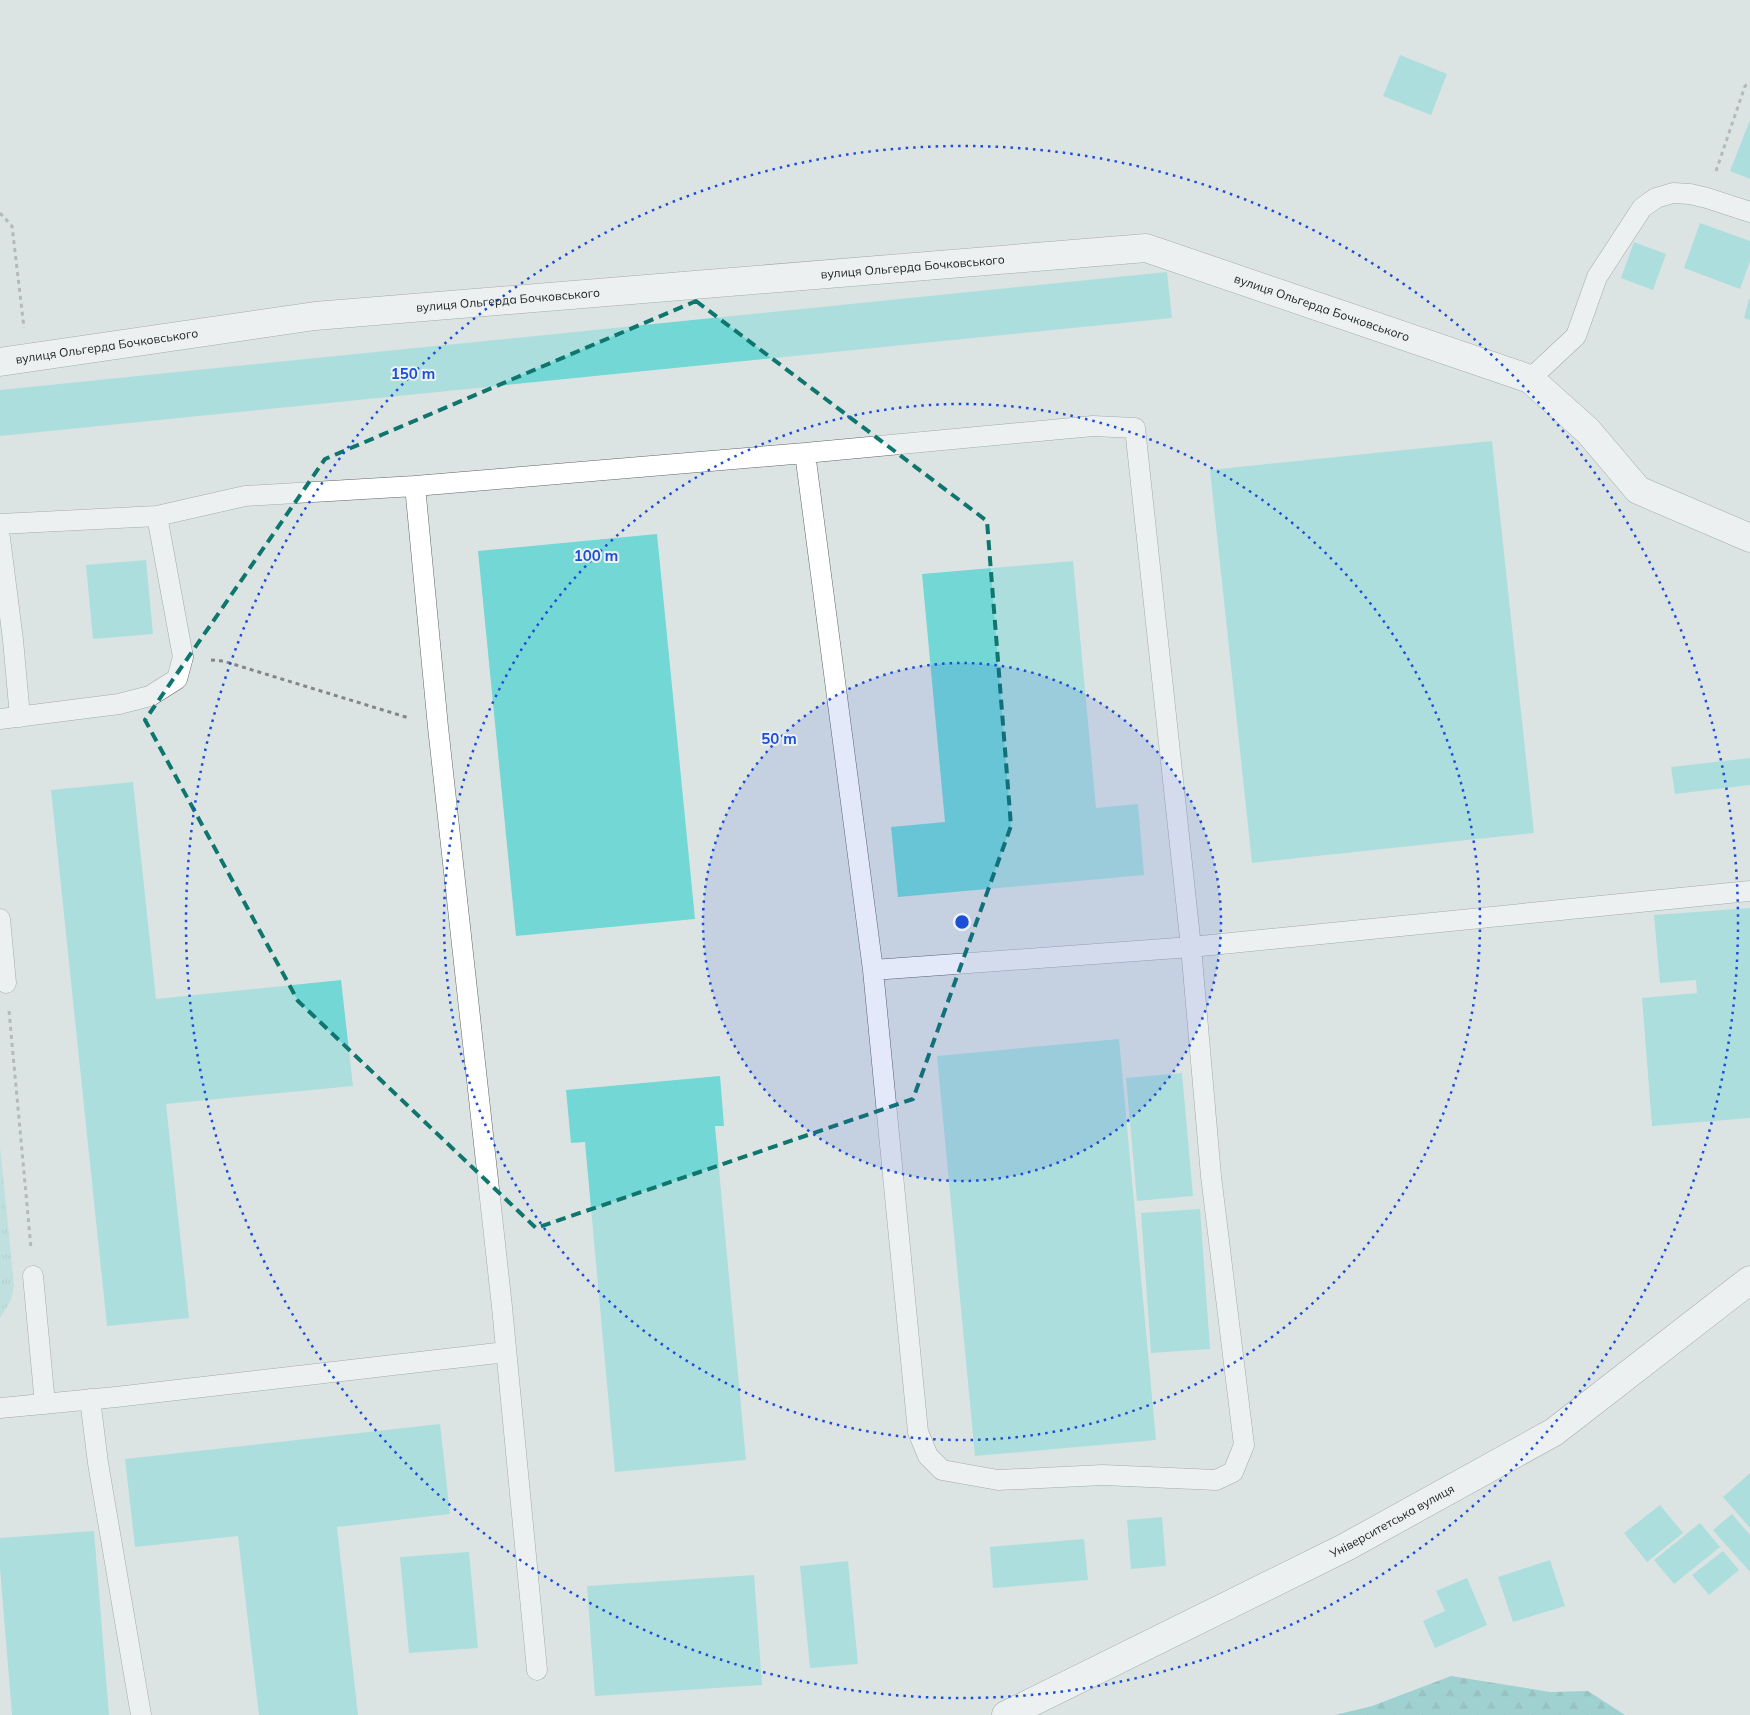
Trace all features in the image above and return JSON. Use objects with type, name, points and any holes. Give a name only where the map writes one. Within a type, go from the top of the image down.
[{"type":"street","name":"вулиця Ольгерда Бочковського","points":[[0,362],[315,316],[1146,248],[1530,379],[1588,431],[1638,490],[1750,538]]},
{"type":"street","name":"Університетська вулиця","points":[[1006,1715],[1346,1547],[1554,1432],[1750,1280]]},
{"type":"lane","points":[[1530,379],[1576,336],[1597,277],[1642,208],[1656,198],[1673,193],[1707,198],[1750,212]]},
{"type":"lane","points":[[0,524],[158,516],[245,496],[416,486],[805,453],[1092,426],[1135,428],[1191,947],[1211,1176],[1244,1445],[1233,1472],[1216,1480],[1103,1475],[998,1480],[942,1470],[928,1456],[918,1432],[873,970],[805,453]]},
{"type":"lane","points":[[416,486],[438,727],[506,1352],[537,1670]]},
{"type":"lane","points":[[0,719],[119,704],[150,696],[177,679],[183,657],[158,516]]},
{"type":"lane","points":[[0,538],[6,640],[20,717]]},
{"type":"lane","points":[[873,970],[1191,947],[1750,891]]},
{"type":"lane","points":[[0,919],[6,983]]},
{"type":"lane","points":[[33,1276],[45,1404]]},
{"type":"lane","points":[[0,1408],[506,1352]]},
{"type":"lane","points":[[90,1399],[98,1463],[141,1715]]},
{"type":"path","points":[[1707,198],[1745,86],[1750,83]]},
{"type":"path","points":[[0,213],[12,226],[28,358]]},
{"type":"path","points":[[183,657],[223,661],[438,727]]},
{"type":"path","points":[[6,983],[33,1276]]},
{"type":"highlighted area","points":[[696,301],[987,521],[1011,826],[913,1099],[536,1228],[298,1001],[145,720],[325,459]]},
{"type":"green space","points":[[0,1146],[14,1285],[11,1300],[0,1318]]},
{"type":"green space","points":[[1451,1676],[1550,1692],[1588,1691],[1625,1715],[1335,1715],[1372,1706]]},
{"type":"building","points":[[1400,55],[1447,74],[1431,115],[1383,96]]},
{"type":"building","points":[[1750,120],[1750,179],[1730,171]]},
{"type":"building","points":[[1700,223],[1750,241],[1750,261],[1740,289],[1684,268]]},
{"type":"building","points":[[1634,242],[1666,254],[1653,290],[1621,278]]},
{"type":"building","points":[[1167,272],[1172,318],[0,436],[0,390]]},
{"type":"building","points":[[1750,299],[1750,320],[1744,318]]},
{"type":"building","points":[[1492,441],[1534,833],[1252,863],[1210,470]]},
{"type":"building","points":[[657,534],[695,919],[516,936],[478,551]]},
{"type":"building","points":[[146,560],[153,634],[93,639],[86,565]]},
{"type":"building","points":[[1073,561],[1096,808],[1138,804],[1144,875],[898,897],[891,827],[945,822],[922,574]]},
{"type":"building","points":[[1750,758],[1750,785],[1675,794],[1671,767]]},
{"type":"building","points":[[133,782],[156,999],[341,980],[353,1086],[166,1104],[189,1318],[107,1326],[51,790]]},
{"type":"building","points":[[1750,908],[1750,1118],[1652,1126],[1642,998],[1697,993],[1696,980],[1660,983],[1654,915]]},
{"type":"building","points":[[1119,1039],[1156,1440],[975,1456],[937,1056]]},
{"type":"building","points":[[1182,1073],[1193,1196],[1137,1201],[1126,1078]]},
{"type":"building","points":[[720,1076],[724,1126],[715,1126],[746,1460],[615,1472],[585,1142],[571,1143],[566,1090]]},
{"type":"building","points":[[1200,1209],[1210,1349],[1151,1353],[1141,1213]]},
{"type":"building","points":[[440,1424],[450,1514],[337,1527],[358,1715],[259,1715],[238,1536],[135,1547],[125,1459]]},
{"type":"building","points":[[1750,1473],[1750,1528],[1723,1497]]},
{"type":"building","points":[[1660,1505],[1683,1533],[1647,1562],[1624,1533]]},
{"type":"building","points":[[1732,1514],[1750,1535],[1750,1572],[1713,1530]]},
{"type":"building","points":[[1162,1517],[1166,1566],[1131,1569],[1127,1520]]},
{"type":"building","points":[[1700,1523],[1720,1547],[1674,1584],[1654,1560]]},
{"type":"building","points":[[94,1531],[109,1715],[12,1715],[0,1568],[0,1538]]},
{"type":"building","points":[[1084,1539],[1088,1580],[993,1588],[990,1547]]},
{"type":"building","points":[[1723,1551],[1739,1570],[1709,1595],[1692,1575]]},
{"type":"building","points":[[469,1552],[478,1648],[409,1653],[400,1557]]},
{"type":"building","points":[[1550,1560],[1565,1606],[1513,1622],[1498,1577]]},
{"type":"building","points":[[848,1561],[858,1664],[810,1668],[800,1566]]},
{"type":"building","points":[[754,1575],[762,1685],[595,1696],[587,1586]]},
{"type":"building","points":[[1467,1578],[1487,1625],[1435,1648],[1423,1621],[1445,1611],[1436,1591]]}]
